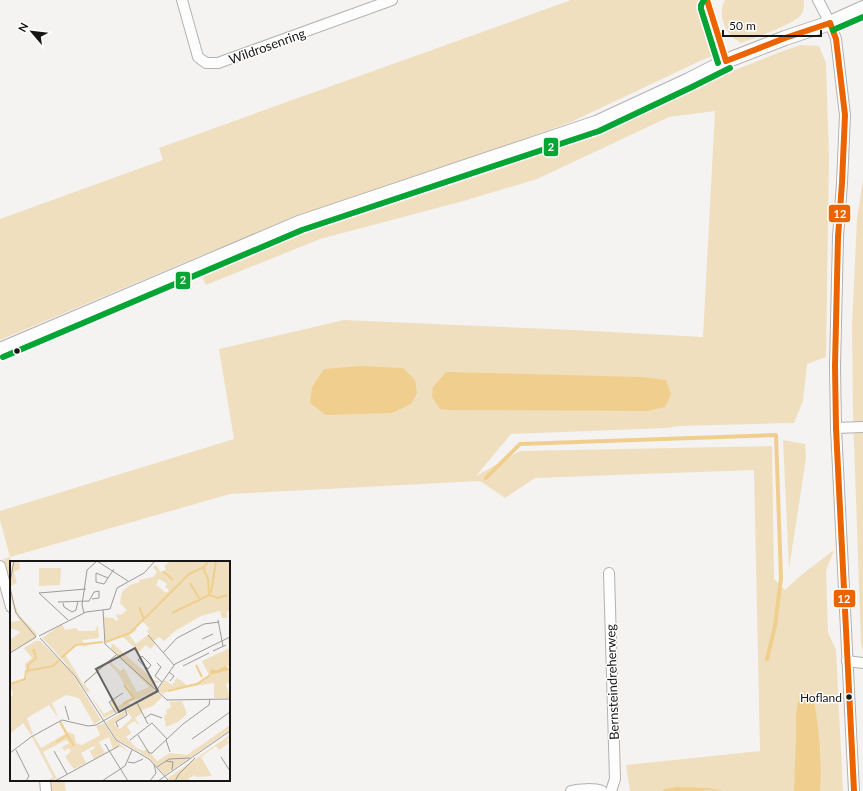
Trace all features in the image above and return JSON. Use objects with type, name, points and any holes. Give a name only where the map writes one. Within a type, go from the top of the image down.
[{"type":"main road","points":[[0,350],[299,223],[596,123],[689,80],[726,61],[785,38],[830,23],[863,8]]},
{"type":"street","name":"Wildrosenring","points":[[182,0],[198,57],[206,63],[218,63],[392,0]]},
{"type":"street","points":[[818,0],[830,23],[836,39],[845,115],[838,237],[835,366],[836,428],[854,791]]},
{"type":"street","points":[[836,428],[863,427]]},
{"type":"street","points":[[0,566],[10,603]]},
{"type":"street","name":"Bernsteindreherweg","points":[[608,573],[615,779],[611,791]]},
{"type":"street","points":[[847,661],[863,663]]},
{"type":"street","points":[[45,781],[46,791]]},
{"type":"street","points":[[571,791],[597,789],[602,791]]},
{"type":"shaded area","points":[[571,0],[698,0],[719,53],[571,122],[207,253],[0,340],[0,219],[163,160],[159,148]]},
{"type":"shaded area","points":[[725,0],[804,0],[804,6],[801,15],[790,23],[741,43],[732,36],[725,26],[722,17],[722,8]]},
{"type":"shaded area","points":[[801,45],[819,46],[826,63],[829,158],[826,357],[807,364],[803,401],[794,423],[679,426],[667,428],[511,434],[476,476],[520,451],[772,446],[774,579],[785,590],[800,576],[834,550],[826,571],[828,632],[836,650],[843,791],[630,791],[626,765],[760,751],[754,470],[535,478],[505,498],[480,481],[230,494],[10,557],[0,520],[0,511],[234,439],[219,349],[344,320],[703,337],[715,111],[669,117],[537,179],[460,202],[320,239],[206,285],[200,273],[264,243],[404,193],[505,163],[607,125],[715,78],[783,51]]},
{"type":"shaded area","points":[[863,179],[863,653],[861,643],[853,414],[852,324],[857,219]]},
{"type":"shaded area","points":[[361,366],[403,368],[415,380],[417,393],[411,404],[392,413],[326,415],[310,403],[312,387],[324,369]]},
{"type":"shaded area","points":[[446,372],[643,377],[666,380],[671,394],[665,407],[647,411],[440,409],[432,397],[433,387]]},
{"type":"shaded area","points":[[783,440],[805,444],[806,458],[789,569]]},
{"type":"shaded area","points":[[10,557],[10,586],[3,559]]},
{"type":"shaded area","points":[[805,692],[813,694],[815,706],[820,755],[820,791],[794,791],[796,715],[799,695]]},
{"type":"shaded area","points":[[49,781],[64,781],[66,791],[50,791]]},
{"type":"shaded area","points":[[676,787],[708,788],[724,791],[662,791]]},
{"type":"waterway","points":[[486,478],[520,444],[776,435],[781,578],[775,626],[767,659]]},
{"type":"transit line","name":"2","points":[[704,0],[701,5],[701,9],[718,63]]},
{"type":"transit line","name":"12","points":[[707,0],[726,61]]},
{"type":"transit line","name":"2","points":[[833,30],[863,17]]},
{"type":"transit line","name":"12","points":[[830,23],[836,39],[845,115],[838,237],[835,366],[836,428],[854,791]]},
{"type":"transit line","name":"12","points":[[726,61],[785,38],[830,23]]},
{"type":"transit line","name":"2","points":[[3,357],[302,230],[599,131],[730,68]]},
{"type":"place","name":"Hofland","points":[[849,697]]}]
